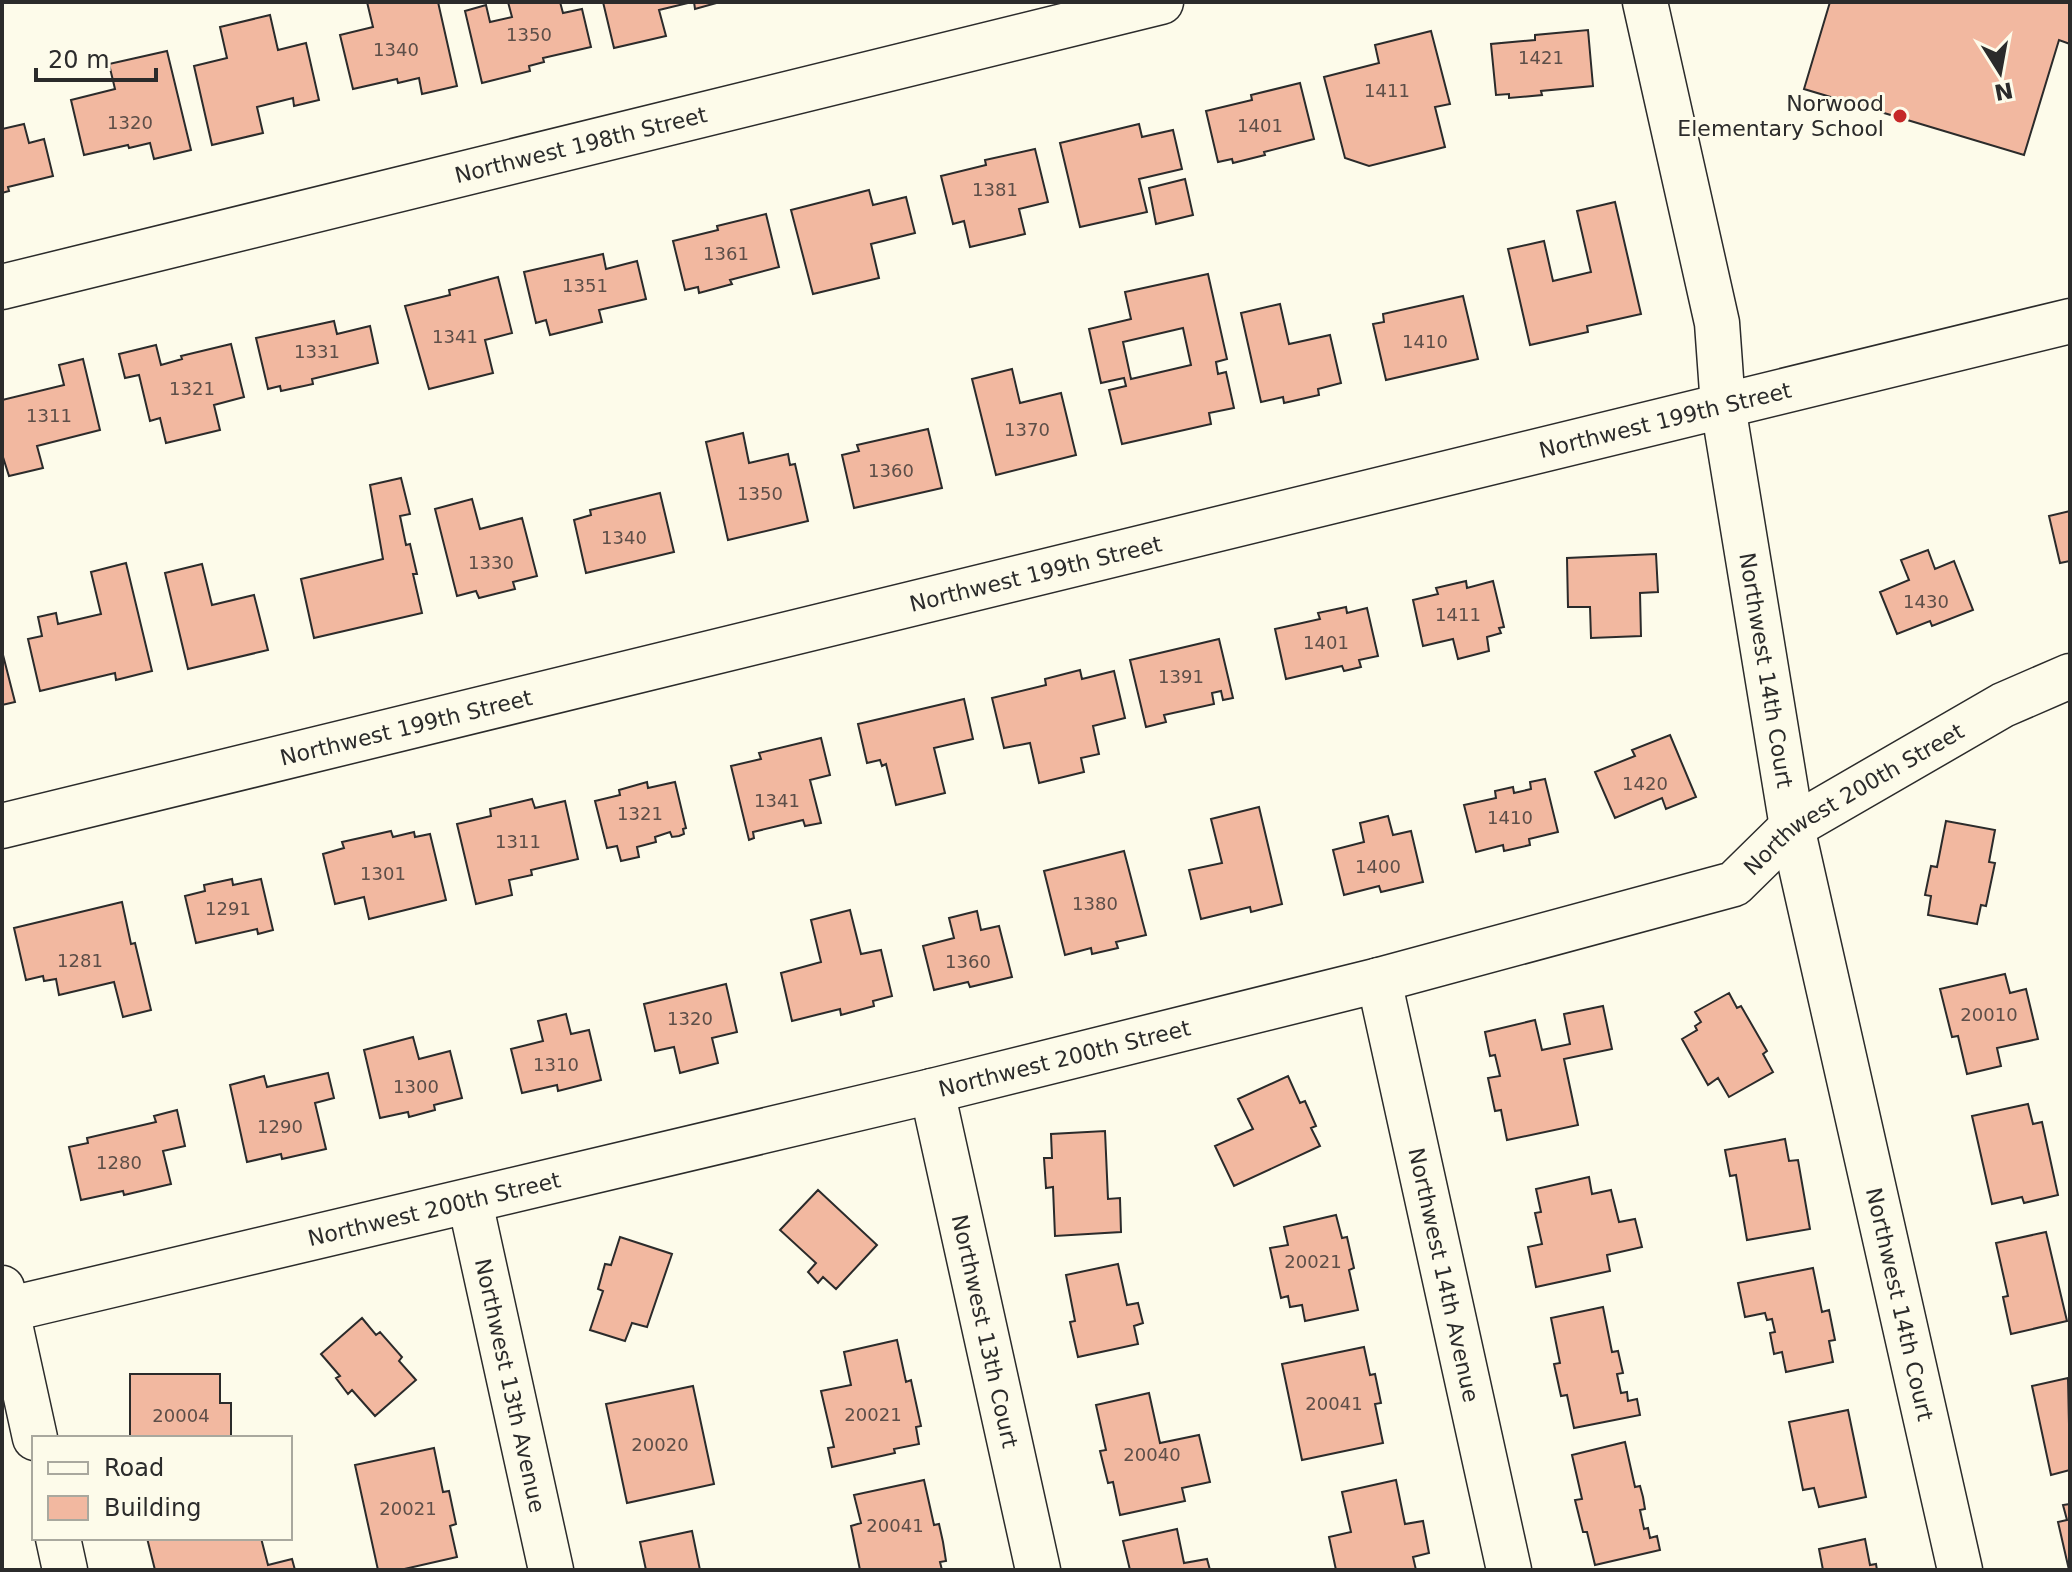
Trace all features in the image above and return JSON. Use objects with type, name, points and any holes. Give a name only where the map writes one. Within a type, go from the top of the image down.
[{"type":"street","name":"Northwest 198th Street","points":[[2,287],[1161,2]]},
{"type":"street","name":"Northwest 14th Court","points":[[1645,2],[1717,323],[1723,406],[1792,827],[1960,1570]]},
{"type":"street","name":"Northwest 199th Street","points":[[2,826],[2070,321]]},
{"type":"street","name":"Northwest 200th Street","points":[[4,1303],[470,1202],[932,1091],[1379,980],[1734,884],[1792,827],[2003,705],[2070,676]]},
{"type":"street","name":"Northwest 14th Avenue","points":[[1379,980],[1509,1570]]},
{"type":"street","name":"Northwest 13th Court","points":[[932,1091],[1038,1570]]},
{"type":"street","name":"Northwest 13th Avenue","points":[[470,1202],[551,1570]]},
{"type":"street","points":[[4,1303],[35,1436]]},
{"type":"street","points":[[58,1540],[65,1570]]},
{"type":"building","points":[[367,2],[438,2],[457,86],[422,94],[419,78],[398,83],[397,79],[353,89],[340,35],[373,27]]},
{"type":"building","points":[[508,2],[560,2],[563,13],[582,9],[591,47],[543,58],[544,62],[529,66],[530,71],[482,83],[465,11],[486,5],[490,22],[512,17]]},
{"type":"building","points":[[603,2],[692,2],[659,10],[666,36],[614,48]]},
{"type":"building","points":[[694,2],[720,2],[695,9]]},
{"type":"building","points":[[1830,2],[2070,2],[2070,44],[2059,40],[2024,155],[1804,89]]},
{"type":"building","points":[[270,15],[278,50],[306,43],[319,100],[294,106],[293,98],[257,107],[263,133],[212,145],[194,66],[227,58],[220,27]]},
{"type":"building","points":[[1588,30],[1593,86],[1541,91],[1542,95],[1509,98],[1509,94],[1496,95],[1491,44],[1535,40],[1535,35]]},
{"type":"building","points":[[1431,31],[1450,104],[1435,107],[1445,147],[1369,166],[1345,158],[1324,77],[1379,63],[1375,45]]},
{"type":"building","points":[[167,51],[191,150],[154,159],[150,143],[84,155],[71,100],[115,89],[109,64]]},
{"type":"building","points":[[1300,83],[1314,139],[1233,163],[1232,159],[1218,162],[1206,111],[1252,100],[1251,95]]},
{"type":"building","points":[[24,124],[29,143],[44,139],[53,176],[8,187],[9,191],[2,193],[2,129]]},
{"type":"building","points":[[1139,124],[1142,137],[1173,130],[1182,169],[1139,179],[1147,212],[1080,227],[1060,143]]},
{"type":"building","points":[[1035,149],[1048,202],[1019,209],[1025,234],[970,247],[964,221],[953,224],[941,176],[986,165],[985,160]]},
{"type":"building","points":[[1185,179],[1193,215],[1156,224],[1149,188]]},
{"type":"building","points":[[869,190],[873,205],[906,197],[915,233],[871,244],[879,278],[813,294],[791,210]]},
{"type":"building","points":[[1615,202],[1641,314],[1587,326],[1588,332],[1530,345],[1508,249],[1544,241],[1553,281],[1591,272],[1577,211]]},
{"type":"building","points":[[766,214],[779,267],[730,280],[732,284],[699,293],[698,287],[685,290],[673,241]]},
{"type":"building","points":[[603,254],[606,269],[637,261],[646,299],[599,310],[602,322],[550,335],[546,320],[536,323],[524,272]]},
{"type":"building","points":[[1208,274],[1227,359],[1216,362],[1218,374],[1226,372],[1234,408],[1209,413],[1211,424],[1122,444],[1109,390],[1126,386],[1124,378],[1101,383],[1089,329],[1131,319],[1125,292]],"holes":[[[1183,328],[1191,365],[1131,379],[1123,342]]]},
{"type":"building","points":[[498,277],[512,333],[485,340],[493,373],[429,389],[405,306],[450,295],[449,290]]},
{"type":"building","points":[[1463,296],[1478,359],[1386,380],[1373,324],[1384,322],[1383,314]]},
{"type":"building","points":[[1280,304],[1289,344],[1330,335],[1341,383],[1318,389],[1319,395],[1284,403],[1283,397],[1261,402],[1241,313]]},
{"type":"building","points":[[334,321],[337,334],[370,326],[378,363],[312,379],[313,384],[281,391],[280,386],[268,389],[256,338]]},
{"type":"building","points":[[231,344],[244,397],[214,405],[220,430],[166,443],[160,418],[150,421],[139,375],[125,378],[119,354],[156,345],[161,365],[182,359],[181,356]]},
{"type":"building","points":[[83,359],[100,430],[37,446],[43,468],[9,476],[2,454],[2,400],[64,385],[59,365]]},
{"type":"building","points":[[1012,369],[1020,403],[1061,393],[1076,455],[996,475],[972,379]]},
{"type":"building","points":[[928,429],[942,488],[854,508],[842,455],[859,451],[857,445]]},
{"type":"building","points":[[743,433],[749,463],[788,454],[790,465],[795,464],[808,521],[728,540],[706,442]]},
{"type":"building","points":[[401,478],[410,514],[400,516],[417,574],[413,574],[422,613],[314,638],[301,579],[383,559],[370,485]]},
{"type":"building","points":[[660,493],[674,552],[586,573],[574,520],[591,515],[590,510]]},
{"type":"building","points":[[472,499],[480,529],[522,518],[537,576],[513,582],[515,589],[479,598],[476,591],[457,596],[435,509]]},
{"type":"building","points":[[2070,511],[2070,561],[2060,563],[2049,516]]},
{"type":"building","points":[[1928,550],[1935,569],[1954,561],[1973,610],[1932,626],[1930,621],[1897,634],[1880,592],[1909,580],[1901,560]]},
{"type":"building","points":[[1656,554],[1658,592],[1640,593],[1641,636],[1591,638],[1590,607],[1568,607],[1567,558]]},
{"type":"building","points":[[126,563],[152,671],[116,680],[115,673],[40,691],[28,639],[42,636],[38,617],[56,613],[58,624],[101,614],[91,572]]},
{"type":"building","points":[[202,564],[212,605],[254,595],[268,650],[188,669],[165,573]]},
{"type":"building","points":[[1466,581],[1467,588],[1493,581],[1504,627],[1499,628],[1501,633],[1487,637],[1489,651],[1458,659],[1453,639],[1423,646],[1413,600],[1438,594],[1436,588]]},
{"type":"building","points":[[1346,607],[1347,613],[1367,608],[1378,656],[1359,660],[1361,667],[1344,671],[1342,666],[1286,679],[1275,629],[1320,619],[1318,613]]},
{"type":"building","points":[[1219,639],[1233,698],[1223,700],[1221,691],[1212,693],[1214,704],[1164,715],[1166,722],[1146,727],[1130,660]]},
{"type":"building","points":[[2,651],[15,702],[2,705]]},
{"type":"building","points":[[1080,670],[1082,679],[1114,671],[1125,718],[1093,726],[1099,754],[1081,758],[1084,772],[1039,783],[1030,743],[1004,748],[992,698],[1046,685],[1045,679]]},
{"type":"building","points":[[964,699],[973,739],[934,748],[945,793],[896,805],[886,764],[882,766],[880,760],[867,763],[858,724]]},
{"type":"building","points":[[1670,735],[1696,797],[1666,809],[1662,798],[1615,818],[1595,772],[1635,756],[1632,750]]},
{"type":"building","points":[[821,738],[830,775],[810,780],[821,823],[805,826],[803,820],[753,832],[754,838],[749,840],[731,766],[761,759],[759,753]]},
{"type":"building","points":[[1545,779],[1558,832],[1529,839],[1530,845],[1504,851],[1503,845],[1476,852],[1464,805],[1496,798],[1495,791],[1513,787],[1514,793],[1531,789],[1530,782]]},
{"type":"building","points":[[647,782],[648,788],[675,782],[686,828],[683,829],[684,834],[679,836],[672,837],[670,832],[655,837],[656,842],[637,847],[639,857],[621,861],[617,846],[607,848],[595,801],[620,795],[619,790]]},
{"type":"building","points":[[532,799],[535,808],[565,801],[578,859],[531,870],[532,875],[509,880],[512,895],[476,904],[457,824],[491,816],[490,809]]},
{"type":"building","points":[[1259,807],[1282,904],[1251,912],[1250,907],[1201,919],[1189,870],[1222,863],[1211,819]]},
{"type":"building","points":[[1388,816],[1393,835],[1411,831],[1423,882],[1381,892],[1379,886],[1344,895],[1333,850],[1364,842],[1360,823]]},
{"type":"building","points":[[1946,821],[1995,830],[1989,862],[1995,863],[1986,906],[1981,905],[1977,924],[1928,915],[1931,896],[1925,895],[1931,866],[1937,867]]},
{"type":"building","points":[[391,831],[393,837],[414,832],[415,837],[430,834],[446,900],[369,919],[364,897],[335,904],[323,854],[344,848],[342,842]]},
{"type":"building","points":[[1124,851],[1146,935],[1116,942],[1118,948],[1092,954],[1091,948],[1065,955],[1044,871]]},
{"type":"building","points":[[232,879],[233,885],[261,879],[273,930],[258,934],[257,929],[196,943],[185,896],[205,891],[204,885]]},
{"type":"building","points":[[122,902],[151,1010],[123,1017],[114,982],[59,995],[56,979],[44,981],[43,976],[26,980],[14,928]]},
{"type":"building","points":[[850,910],[861,954],[881,950],[892,996],[873,1001],[874,1006],[841,1015],[840,1009],[792,1021],[781,973],[821,962],[811,920]]},
{"type":"building","points":[[977,911],[981,930],[999,926],[1012,977],[970,987],[968,982],[934,990],[923,946],[954,938],[949,918]]},
{"type":"building","points":[[2005,974],[2010,993],[2026,989],[2038,1039],[1997,1048],[2001,1066],[1967,1074],[1958,1036],[1952,1037],[1940,989]]},
{"type":"building","points":[[726,984],[737,1032],[712,1038],[718,1063],[680,1073],[674,1047],[655,1051],[644,1004]]},
{"type":"building","points":[[1729,993],[1737,1008],[1741,1006],[1767,1051],[1763,1054],[1773,1072],[1729,1097],[1718,1078],[1708,1085],[1682,1039],[1697,1030],[1695,1026],[1701,1022],[1695,1012]]},
{"type":"building","points":[[1603,1006],[1612,1049],[1564,1059],[1578,1125],[1507,1140],[1501,1110],[1495,1111],[1488,1078],[1500,1076],[1495,1055],[1490,1056],[1485,1032],[1535,1020],[1542,1050],[1570,1044],[1564,1014]]},
{"type":"building","points":[[566,1014],[571,1034],[589,1030],[601,1080],[558,1091],[557,1085],[522,1093],[511,1049],[543,1041],[538,1021]]},
{"type":"building","points":[[413,1037],[419,1059],[450,1051],[462,1098],[434,1105],[435,1110],[409,1117],[408,1112],[380,1118],[364,1050]]},
{"type":"building","points":[[328,1073],[334,1098],[315,1103],[326,1149],[282,1159],[281,1154],[247,1162],[230,1085],[264,1076],[267,1087]]},
{"type":"building","points":[[1288,1076],[1300,1103],[1305,1101],[1316,1126],[1311,1128],[1320,1146],[1234,1186],[1215,1146],[1253,1129],[1238,1099]]},
{"type":"building","points":[[2028,1104],[2033,1124],[2042,1122],[2058,1195],[2024,1203],[2022,1197],[1992,1204],[1972,1116]]},
{"type":"building","points":[[177,1110],[185,1146],[163,1151],[171,1184],[124,1195],[123,1191],[81,1200],[69,1147],[88,1143],[87,1138],[156,1122],[154,1116]]},
{"type":"building","points":[[1105,1131],[1108,1199],[1120,1198],[1121,1232],[1055,1236],[1053,1187],[1046,1188],[1044,1158],[1052,1158],[1051,1134]]},
{"type":"building","points":[[1785,1139],[1789,1161],[1798,1160],[1810,1229],[1747,1240],[1736,1175],[1730,1176],[1725,1150]]},
{"type":"building","points":[[1589,1177],[1592,1194],[1611,1190],[1619,1222],[1635,1219],[1642,1247],[1607,1255],[1610,1271],[1536,1287],[1528,1247],[1542,1244],[1535,1213],[1541,1212],[1536,1189]]},
{"type":"building","points":[[818,1190],[877,1245],[836,1289],[823,1277],[818,1283],[808,1272],[816,1263],[780,1230]]},
{"type":"building","points":[[1336,1215],[1342,1238],[1347,1237],[1354,1268],[1349,1270],[1358,1310],[1305,1321],[1302,1305],[1290,1307],[1288,1296],[1281,1298],[1270,1248],[1288,1245],[1284,1227]]},
{"type":"building","points":[[2046,1232],[2067,1321],[2011,1334],[2003,1297],[2008,1296],[1996,1243]]},
{"type":"building","points":[[620,1237],[672,1254],[647,1327],[632,1323],[625,1341],[590,1330],[603,1291],[598,1289],[605,1264],[611,1265]]},
{"type":"building","points":[[1118,1264],[1127,1305],[1138,1303],[1143,1323],[1134,1326],[1138,1344],[1078,1357],[1070,1322],[1075,1321],[1066,1275]]},
{"type":"building","points":[[1813,1268],[1822,1312],[1829,1310],[1835,1340],[1829,1341],[1833,1362],[1786,1372],[1782,1352],[1774,1354],[1770,1333],[1775,1332],[1772,1319],[1767,1320],[1765,1313],[1745,1317],[1738,1283]]},
{"type":"building","points":[[1603,1307],[1612,1352],[1618,1351],[1623,1373],[1617,1374],[1621,1393],[1627,1392],[1628,1401],[1637,1399],[1640,1415],[1574,1428],[1567,1395],[1561,1396],[1554,1364],[1560,1363],[1551,1318]]},
{"type":"building","points":[[362,1318],[376,1335],[380,1332],[402,1357],[399,1361],[416,1380],[375,1416],[352,1390],[348,1394],[336,1378],[340,1376],[321,1354]]},
{"type":"building","points":[[897,1340],[906,1382],[911,1380],[921,1426],[916,1427],[919,1444],[894,1449],[895,1453],[832,1467],[828,1448],[834,1447],[821,1391],[851,1385],[844,1352]]},
{"type":"building","points":[[1364,1347],[1370,1375],[1375,1374],[1381,1403],[1375,1404],[1383,1443],[1302,1460],[1282,1364]]},
{"type":"building","points":[[130,1374],[220,1374],[220,1403],[231,1403],[231,1436],[130,1436]]},
{"type":"building","points":[[2068,1378],[2070,1470],[2051,1475],[2032,1386]]},
{"type":"building","points":[[693,1386],[714,1484],[627,1503],[606,1404]]},
{"type":"building","points":[[1149,1393],[1160,1443],[1199,1435],[1210,1482],[1182,1488],[1185,1501],[1120,1515],[1113,1482],[1108,1483],[1100,1451],[1106,1450],[1096,1405]]},
{"type":"building","points":[[1848,1410],[1866,1497],[1819,1507],[1814,1488],[1803,1490],[1789,1422]]},
{"type":"building","points":[[1625,1442],[1635,1487],[1640,1486],[1643,1497],[1645,1509],[1640,1510],[1644,1529],[1648,1528],[1650,1538],[1657,1536],[1660,1550],[1595,1565],[1575,1500],[1582,1499],[1572,1455]]},
{"type":"building","points":[[434,1448],[443,1492],[449,1491],[456,1524],[450,1526],[457,1557],[400,1570],[378,1570],[355,1465]]},
{"type":"building","points":[[924,1480],[934,1525],[939,1524],[943,1542],[946,1561],[940,1562],[942,1570],[860,1570],[851,1526],[861,1523],[854,1495]]},
{"type":"building","points":[[1396,1480],[1405,1524],[1423,1521],[1429,1553],[1413,1557],[1416,1570],[1336,1570],[1329,1537],[1351,1532],[1342,1492]]},
{"type":"building","points":[[2070,1504],[2069,1570],[2058,1522],[2067,1520],[2063,1505]]},
{"type":"building","points":[[1177,1529],[1184,1563],[1207,1559],[1210,1570],[1130,1570],[1123,1541]]},
{"type":"building","points":[[692,1531],[700,1570],[646,1570],[640,1542]]},
{"type":"building","points":[[1865,1539],[1870,1565],[1876,1564],[1877,1570],[1823,1570],[1819,1549]]},
{"type":"building","points":[[148,1540],[262,1540],[268,1565],[292,1559],[295,1570],[155,1570]]},
{"type":"place","name":"Norwood Elementary School","points":[[1900,116]]}]
